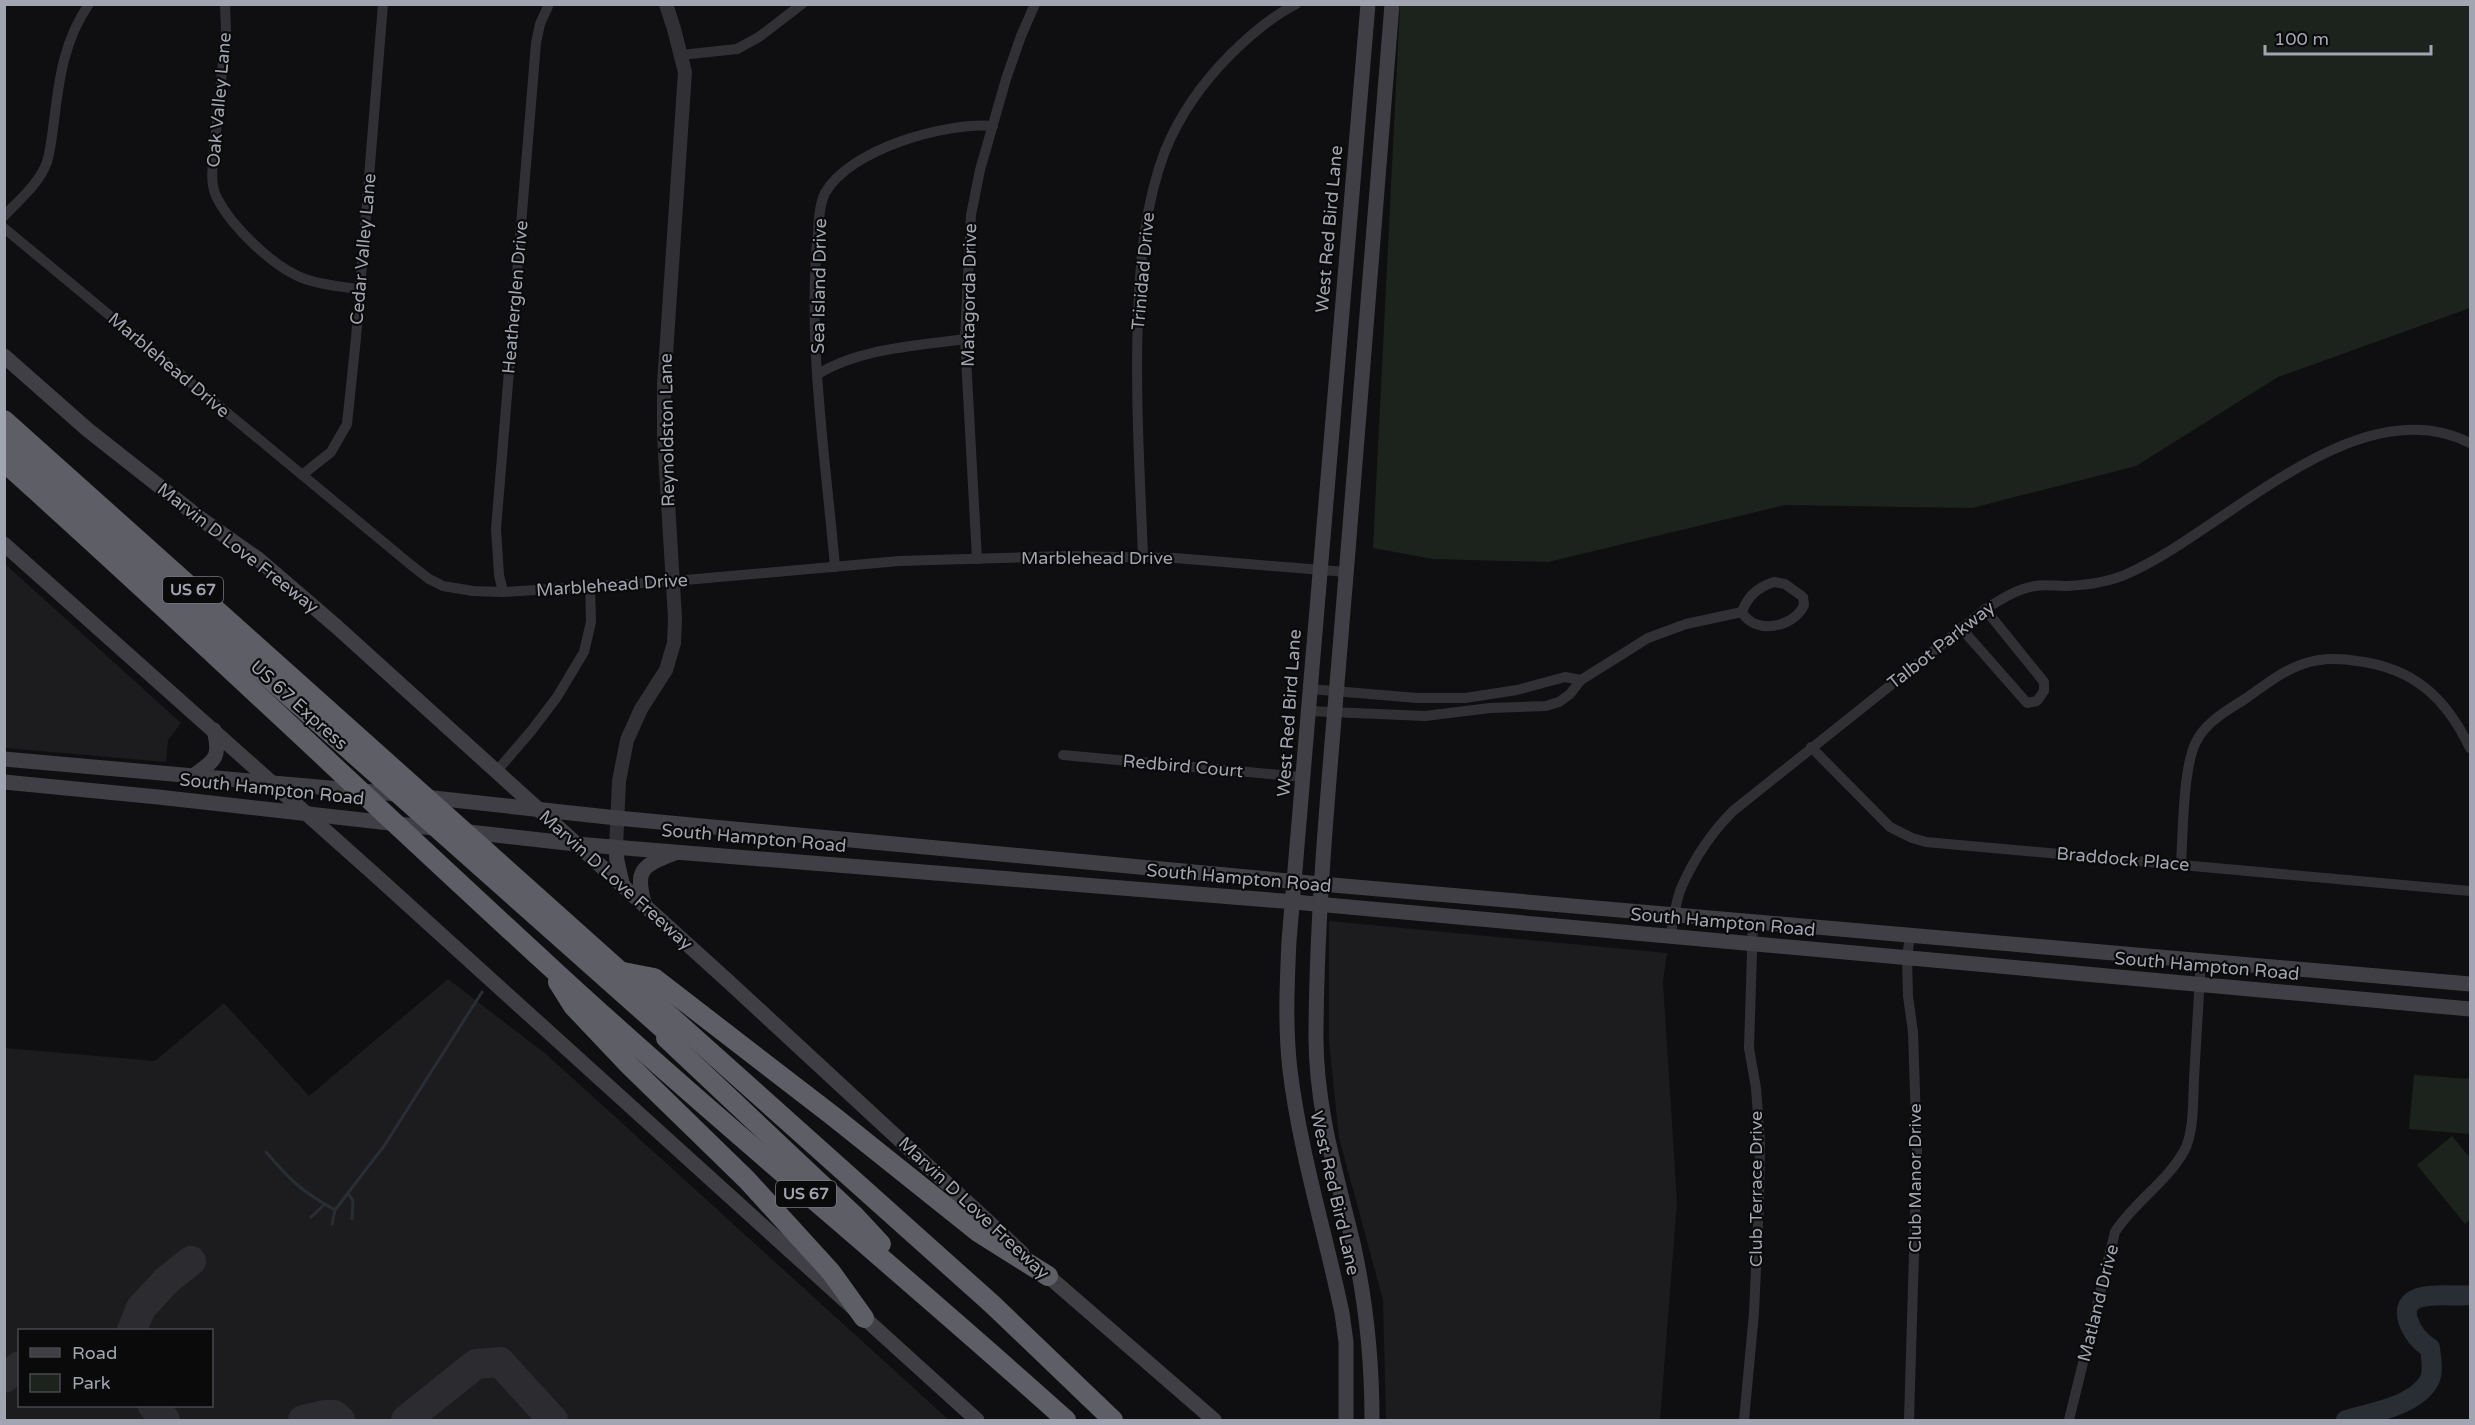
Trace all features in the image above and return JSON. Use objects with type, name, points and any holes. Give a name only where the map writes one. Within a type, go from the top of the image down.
[{"type":"highway","name":"US 67","points":[[4,420],[501,875],[617,970],[992,1304],[1113,1420]]},
{"type":"highway","name":"US 67 Express","points":[[4,440],[129,554],[375,761]]},
{"type":"highway","name":"US 67","points":[[4,462],[548,965],[819,1206],[942,1309],[1066,1420]]},
{"type":"highway","points":[[501,875],[595,970],[855,1216],[942,1309]]},
{"type":"highway","points":[[548,965],[573,1006],[628,1065],[747,1180],[831,1272],[864,1318]]},
{"type":"highway","points":[[595,970],[963,1291],[992,1304]]},
{"type":"highway","points":[[617,970],[654,978],[833,1116],[978,1232],[1048,1276]]},
{"type":"main road","name":"West Red Bird Lane","points":[[1346,1420],[1346,1342],[1342,1313],[1304,1151],[1290,1069],[1287,1027],[1288,951],[1368,4]]},
{"type":"main road","name":"West Red Bird Lane","points":[[1372,1420],[1368,1340],[1353,1245],[1329,1146],[1317,1071],[1316,1035],[1321,884],[1392,4]]},
{"type":"main road","name":"Marvin D Love Freeway","points":[[4,356],[88,430],[201,519],[258,559],[337,627],[1048,1276],[1214,1420]]},
{"type":"main road","points":[[1323,527],[1350,530]]},
{"type":"main road","points":[[4,544],[214,730],[977,1420]]},
{"type":"main road","points":[[193,776],[216,757],[218,747],[214,730]]},
{"type":"main road","name":"South Hampton Road","points":[[4,759],[1321,884],[2470,984]]},
{"type":"main road","name":"South Hampton Road","points":[[4,782],[616,848],[680,851],[1293,902],[2470,1009]]},
{"type":"main road","points":[[900,870],[902,844]]},
{"type":"main road","points":[[616,848],[623,887]]},
{"type":"main road","points":[[645,906],[639,885],[645,868],[651,862],[680,851]]},
{"type":"main road","points":[[967,875],[969,851]]},
{"type":"main road","points":[[2059,972],[2061,948]]},
{"type":"main road","points":[[1304,1151],[1329,1146]]},
{"type":"main road","points":[[1347,1387],[1372,1386]]},
{"type":"street","points":[[4,216],[36,183],[47,163],[58,78],[63,59],[73,32],[89,4]]},
{"type":"street","name":"Oak Valley Lane","points":[[225,4],[226,32],[212,181],[216,196],[236,224],[257,246],[283,267],[304,279],[360,289]]},
{"type":"street","name":"Cedar Valley Lane","points":[[302,475],[331,452],[347,424],[383,4]]},
{"type":"street","name":"Heatherglen Drive","points":[[503,592],[499,575],[496,529],[536,43],[540,24],[549,4]]},
{"type":"street","name":"Reynoldston Lane","points":[[616,848],[619,781],[627,740],[641,709],[666,670],[674,643],[674,581],[664,436],[664,384],[684,72],[666,4]]},
{"type":"street","points":[[681,55],[737,49],[759,37],[802,4]]},
{"type":"street","name":"Matagorda Drive","points":[[977,558],[965,339],[970,215],[1020,36],[1035,4]]},
{"type":"street","name":"Trinidad Drive","points":[[1143,556],[1136,356],[1142,248],[1151,195],[1166,149],[1178,123],[1205,83],[1246,39],[1268,21],[1296,4]]},
{"type":"street","name":"Sea Island Drive","points":[[835,567],[818,374],[815,303],[821,206],[831,185],[848,168],[897,143],[930,131],[968,125],[993,126]]},
{"type":"street","name":"Marblehead Drive","points":[[4,228],[429,579],[458,590],[503,592],[674,581],[899,561],[977,558],[1143,556],[1346,573]]},
{"type":"street","points":[[818,374],[837,364],[867,354],[965,339]]},
{"type":"street","name":"Talbot Parkway","points":[[1670,937],[1681,887],[1703,846],[1718,826],[1811,747],[1985,609],[2012,594],[2036,586],[2095,583],[2128,574],[2297,468],[2335,448],[2354,441],[2412,429],[2450,435],[2470,443]]},
{"type":"street","points":[[1774,582],[1793,588],[1800,593],[1804,601],[1797,617],[1784,625],[1760,624],[1745,617],[1742,612],[1745,602],[1753,594],[1774,582]]},
{"type":"street","points":[[496,772],[551,705],[584,652],[591,622],[590,586]]},
{"type":"street","points":[[1961,628],[2027,703],[2037,701],[2044,691],[2044,682],[1985,609]]},
{"type":"street","points":[[1308,711],[1416,716],[1526,708],[1559,702],[1570,694],[1581,680],[1648,638],[1686,624],[1742,612]]},
{"type":"street","points":[[2181,864],[2188,776],[2196,741],[2207,727],[2222,715],[2280,675],[2300,665],[2317,660],[2348,659],[2397,670],[2436,696],[2460,727],[2470,748]]},
{"type":"street","points":[[1310,689],[1417,698],[1471,697],[1517,690],[1565,677],[1581,680]]},
{"type":"street","points":[[1517,690],[1526,708]]},
{"type":"street","points":[[1471,697],[1475,710]]},
{"type":"street","points":[[1416,716],[1417,698]]},
{"type":"street","name":"Braddock Place","points":[[1811,747],[1885,823],[1899,834],[1926,842],[2470,891]]},
{"type":"street","name":"Redbird Court","points":[[1063,755],[1303,777]]},
{"type":"street","name":"Club Terrace Drive","points":[[1744,1420],[1754,1313],[1759,1202],[1759,1132],[1756,1088],[1749,1048],[1753,921]]},
{"type":"street","name":"Club Manor Drive","points":[[1909,1420],[1917,1152],[1913,1032],[1908,996],[1907,958],[1910,935]]},
{"type":"street","name":"Matland Drive","points":[[2069,1420],[2115,1232],[2135,1206],[2146,1197],[2180,1158],[2188,1140],[2201,959]]},
{"type":"shaded area","points":[[5,564],[181,723],[168,740],[166,762],[5,748]]},
{"type":"shaded area","points":[[1329,921],[1667,953],[1663,982],[1677,1202],[1660,1420],[1386,1420],[1383,1300],[1339,1138],[1329,1042]]},
{"type":"shaded area","points":[[448,979],[546,1054],[949,1420],[5,1420],[5,1048],[155,1061],[224,1003],[309,1096]]},
{"type":"green space","points":[[1400,5],[2470,5],[2470,308],[2278,377],[2136,466],[1972,508],[1785,505],[1548,562],[1433,559],[1373,548]]},
{"type":"green space","points":[[2414,1075],[2470,1079],[2470,1134],[2409,1129]]},
{"type":"green space","points":[[2452,1136],[2470,1158],[2470,1219],[2465,1224],[2417,1165]]},
{"type":"waterway","points":[[332,1224],[335,1210],[384,1146],[482,992]]},
{"type":"waterway","points":[[266,1152],[297,1185],[335,1210]]},
{"type":"waterway","points":[[348,1193],[353,1201],[352,1219]]},
{"type":"waterway","points":[[311,1217],[325,1204]]},
{"type":"waterway","points":[[2346,1420],[2403,1403],[2422,1390],[2429,1381],[2432,1369],[2430,1348],[2416,1336],[2410,1325],[2407,1309],[2411,1302],[2429,1296],[2470,1295]]},
{"type":"taxiway","points":[[132,1329],[141,1308],[167,1280],[191,1261]]},
{"type":"taxiway","points":[[406,1420],[476,1364],[500,1362],[553,1420]]},
{"type":"taxiway","points":[[4,1378],[18,1368]]},
{"type":"taxiway","points":[[154,1407],[165,1420]]},
{"type":"taxiway","points":[[303,1420],[324,1415],[334,1415],[340,1420]]}]
